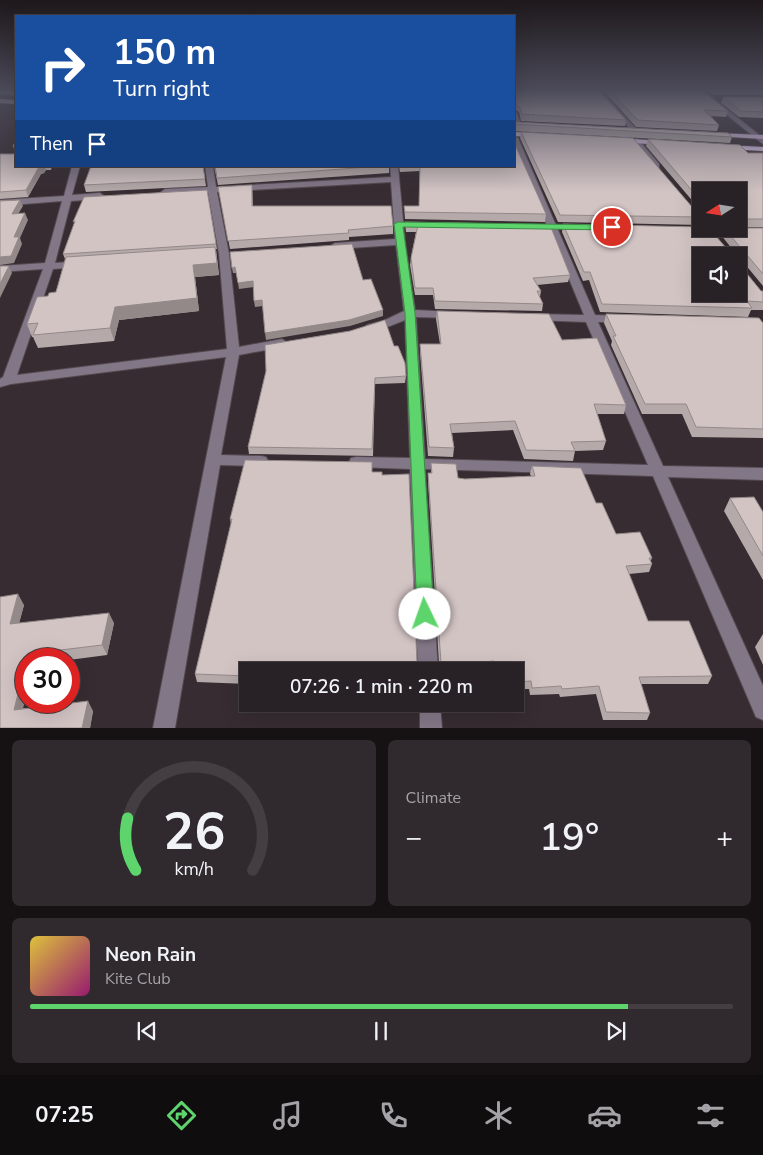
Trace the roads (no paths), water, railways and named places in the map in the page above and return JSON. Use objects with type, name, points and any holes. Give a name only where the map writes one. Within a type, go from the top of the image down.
[{"type":"main road","points":[[516,124],[529,124]]},
{"type":"main road","points":[[624,130],[643,131]]},
{"type":"main road","points":[[515,134],[542,136]]},
{"type":"main road","points":[[710,134],[761,139]]},
{"type":"main road","points":[[607,139],[674,143]]},
{"type":"main road","points":[[714,146],[763,149]]},
{"type":"street","points":[[628,124],[634,130]]},
{"type":"street","points":[[742,124],[761,139]]},
{"type":"street","points":[[515,140],[591,319],[763,710]]},
{"type":"street","points":[[635,141],[659,169]]},
{"type":"street","points":[[76,167],[49,266],[4,382],[233,352],[292,342]]},
{"type":"street","points":[[164,728],[233,352],[224,254],[209,167]]},
{"type":"street","points":[[154,193],[394,173],[403,224],[400,242],[410,313],[428,662]]},
{"type":"street","points":[[0,203],[105,196]]},
{"type":"street","points":[[748,230],[763,231]]},
{"type":"street","points":[[717,238],[721,243]]},
{"type":"street","points":[[322,247],[400,242]]},
{"type":"street","points":[[0,269],[88,263]]},
{"type":"street","points":[[360,330],[386,324],[410,313],[467,315]]},
{"type":"street","points":[[524,317],[629,319]]},
{"type":"street","points":[[214,460],[272,461]]},
{"type":"street","points":[[340,462],[763,474]]},
{"type":"street","points":[[430,712],[431,728]]}]
